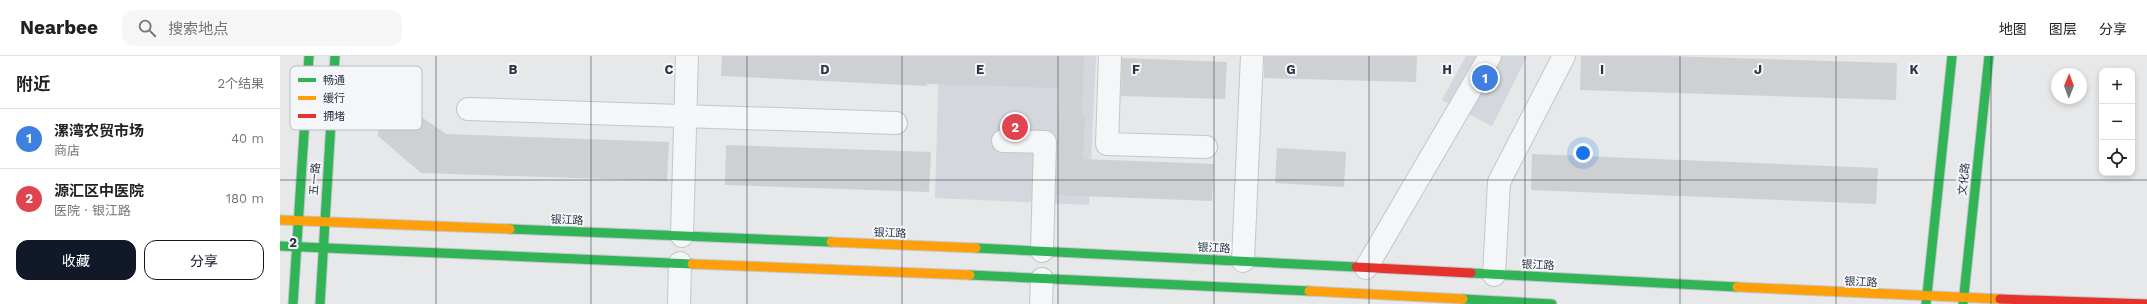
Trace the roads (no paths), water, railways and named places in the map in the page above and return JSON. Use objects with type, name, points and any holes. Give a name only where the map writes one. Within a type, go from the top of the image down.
[{"type":"street","name":"五一路","points":[[308,66],[309,56]]},
{"type":"street","name":"五一路","points":[[334,66],[335,56]]},
{"type":"street","points":[[679,304],[687,56]]},
{"type":"street","points":[[1110,56],[1107,144],[1206,147]]},
{"type":"street","points":[[1243,274],[1252,56]]},
{"type":"street","points":[[1366,268],[1490,56]]},
{"type":"street","points":[[1492,301],[1499,182],[1564,56]]},
{"type":"street","points":[[1926,300],[1952,56]]},
{"type":"street","name":"文化路","points":[[1964,301],[1989,56]]},
{"type":"street","points":[[468,110],[896,123]]},
{"type":"street","name":"五一路","points":[[293,304],[305,130]]},
{"type":"street","name":"五一路","points":[[320,304],[330,130]]},
{"type":"street","points":[[1003,141],[1045,142],[1042,304]]},
{"type":"street","name":"银江路","points":[[280,220],[324,222],[681,250],[1243,274],[1492,301],[1552,304]]},
{"type":"street","name":"银江路","points":[[280,246],[324,248],[681,250],[1243,274],[1366,268],[1926,300],[2147,304]]},
{"type":"place","name":"漯湾农贸市场","points":[[1485,78]]},
{"type":"place","name":"源汇区中医院","points":[[1015,127]]}]
